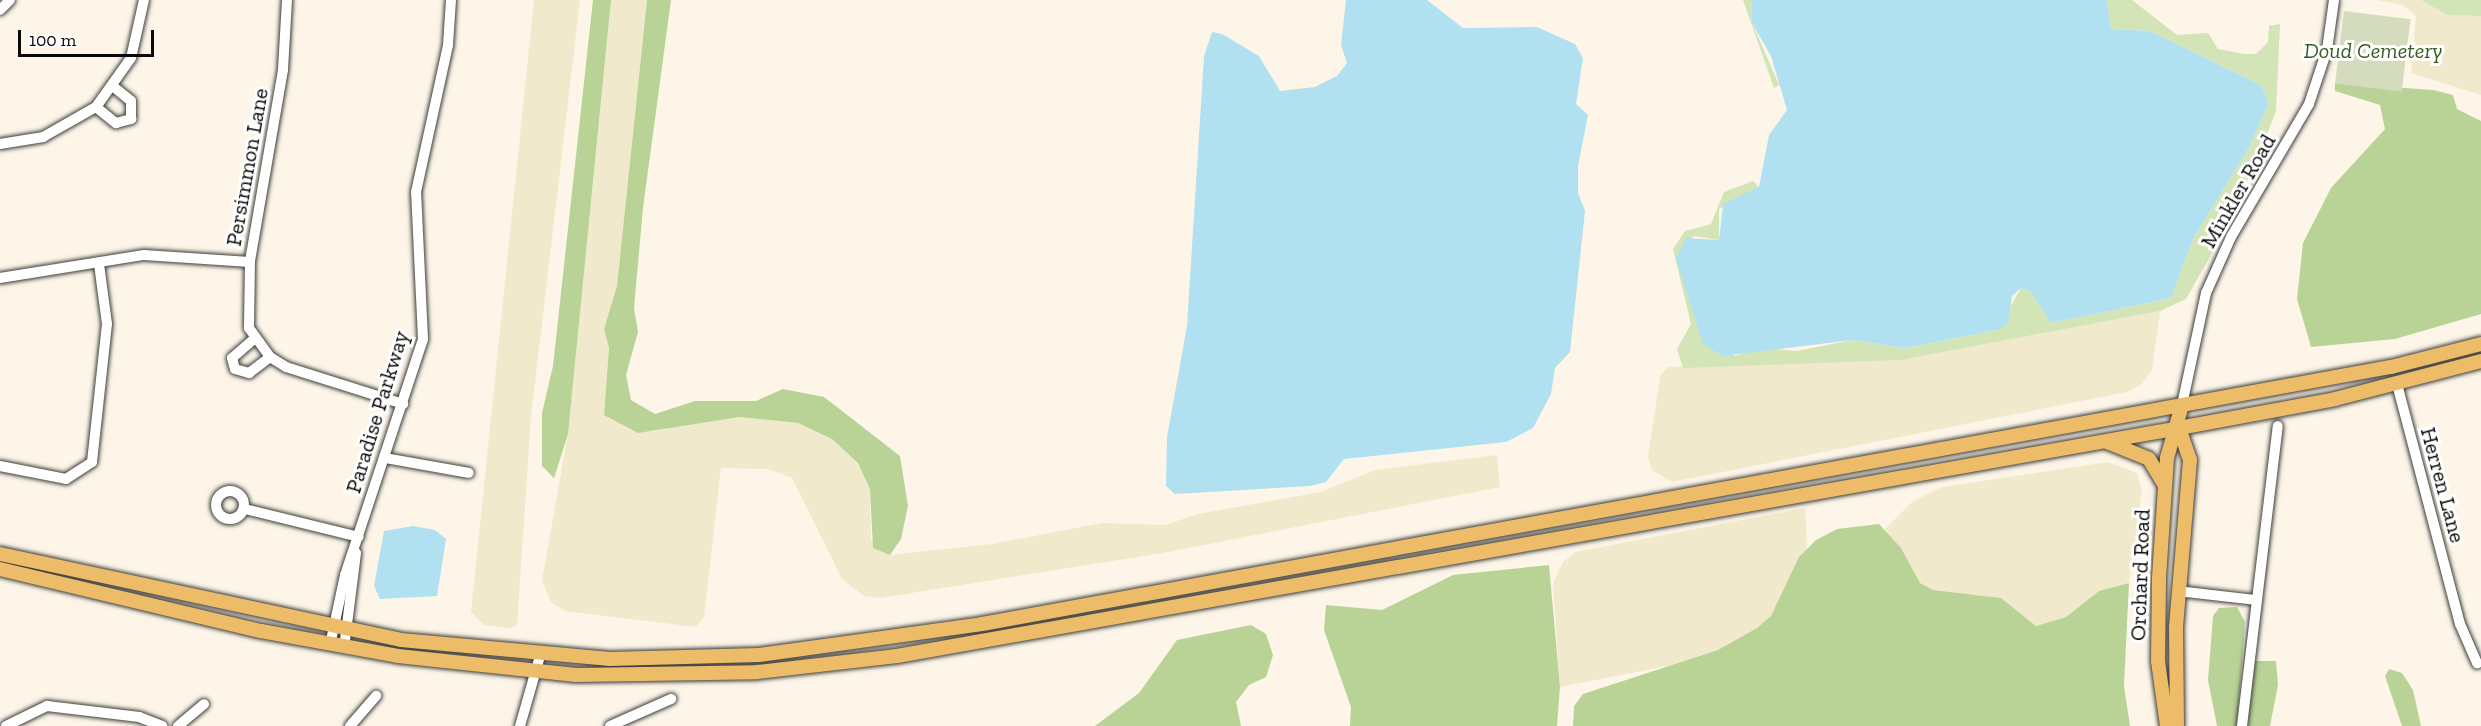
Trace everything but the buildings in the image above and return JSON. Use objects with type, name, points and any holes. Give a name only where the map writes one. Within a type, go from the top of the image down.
[{"type":"main road","points":[[0,554],[340,630],[540,656],[683,660],[907,638],[2182,405],[2481,344]]},
{"type":"main road","points":[[0,569],[344,648],[537,672],[757,672],[885,658],[2179,428],[2397,384],[2481,361]]},
{"type":"main road","name":"Orchard Road","points":[[2167,726],[2157,645],[2167,458],[2179,428],[2182,405]]},
{"type":"main road","name":"Orchard Road","points":[[2176,726],[2178,591],[2190,460],[2179,428]]},
{"type":"main road","points":[[2105,441],[2149,459],[2165,486]]},
{"type":"street","points":[[0,10],[9,0]]},
{"type":"street","points":[[0,144],[43,137],[96,107],[114,87],[131,58],[144,0]]},
{"type":"street","name":"Persimmon Lane","points":[[287,0],[283,68],[250,262],[246,302],[254,339],[270,357],[403,404]]},
{"type":"street","name":"Paradise Parkway","points":[[330,645],[340,630],[359,537],[423,339],[416,192],[448,45],[451,0]]},
{"type":"street","name":"Minkler Road","points":[[2182,405],[2206,293],[2231,237],[2309,104],[2327,51],[2334,0]]},
{"type":"street","points":[[96,107],[116,123],[131,119],[131,101],[114,87]]},
{"type":"street","points":[[0,278],[168,254],[250,262]]},
{"type":"street","points":[[0,466],[66,478],[92,462],[107,324],[99,264]]},
{"type":"street","points":[[254,339],[232,358],[235,369],[249,373],[270,357]]},
{"type":"street","name":"Herren Lane","points":[[2397,384],[2460,624],[2477,663]]},
{"type":"street","points":[[2242,726],[2278,426]]},
{"type":"street","points":[[385,458],[470,473]]},
{"type":"street","points":[[244,508],[359,537]]},
{"type":"street","points":[[2178,591],[2256,600]]},
{"type":"street","name":"Paradise Parkway","points":[[340,630],[344,648]]},
{"type":"street","points":[[520,726],[540,656]]},
{"type":"street","points":[[350,726],[376,696]]},
{"type":"street","points":[[610,726],[671,699]]},
{"type":"street","points":[[178,726],[204,704]]},
{"type":"street","points":[[6,726],[27,721],[47,706],[139,717],[162,726]]},
{"type":"shaded area","points":[[534,0],[580,0],[531,417],[517,625],[511,628],[484,625],[471,612]]},
{"type":"shaded area","points":[[611,0],[647,0],[617,286],[604,329],[609,348],[604,415],[653,432],[681,423],[739,417],[798,423],[832,439],[858,463],[870,489],[871,540],[890,555],[992,544],[1102,523],[1165,525],[1198,514],[1321,492],[1375,470],[1497,455],[1500,487],[1163,553],[880,598],[864,596],[842,579],[792,478],[768,469],[721,468],[704,617],[696,627],[565,611],[551,602],[542,580],[568,434]]},
{"type":"shaded area","points":[[2377,0],[2421,0],[2447,15],[2481,16],[2481,95],[2411,73],[2416,16],[2403,5]]},
{"type":"shaded area","points":[[2160,311],[2152,370],[2142,384],[2127,392],[1672,482],[1652,470],[1648,457],[1660,376],[1668,367],[1901,360]]},
{"type":"shaded area","points":[[2108,462],[2137,473],[2142,491],[2129,583],[2099,591],[2066,617],[2036,626],[2001,598],[1933,590],[1920,583],[1885,529],[1912,502],[1942,487]]},
{"type":"shaded area","points":[[1805,508],[1807,548],[1771,616],[1757,628],[1718,650],[1672,665],[1560,687],[1553,584],[1563,562],[1575,552]]},
{"type":"green space","points":[[593,0],[611,0],[568,434],[554,478],[542,466],[542,413],[553,366]]},
{"type":"green space","points":[[647,0],[671,0],[643,208],[634,308],[638,332],[626,375],[631,400],[655,414],[695,401],[756,401],[783,389],[824,397],[900,456],[908,506],[901,539],[890,555],[873,548],[870,489],[858,463],[832,439],[798,423],[739,417],[638,433],[604,415],[609,348],[604,329],[617,286]]},
{"type":"green space","points":[[1743,0],[1751,0],[1752,23],[1779,85],[1774,88]]},
{"type":"green space","points":[[2107,0],[2132,0],[2177,35],[2208,33],[2218,49],[2244,54],[2256,54],[2268,42],[2269,26],[2280,24],[2276,111],[2237,209],[2186,299],[2160,311],[1901,360],[1683,368],[1677,349],[1691,324],[1673,249],[1685,231],[1711,224],[1724,192],[1753,181],[1759,187],[1719,209],[1719,240],[1693,236],[1682,274],[1700,333],[1735,356],[1761,348],[1797,351],[1852,340],[1905,348],[1997,330],[2021,288],[2031,292],[2051,323],[2171,298],[2193,239],[2248,149],[2269,103],[2261,85],[2150,31],[2111,29]]},
{"type":"green space","points":[[2421,0],[2481,0],[2481,16],[2447,15]]},
{"type":"green space","name":"Doud Cemetery","points":[[2344,11],[2411,19],[2402,92],[2335,83]]},
{"type":"green space","points":[[2335,83],[2433,90],[2453,95],[2457,109],[2481,121],[2481,314],[2395,339],[2311,347],[2297,299],[2303,243],[2331,188],[2385,129],[2380,105],[2335,91]]},
{"type":"green space","points":[[1879,524],[1901,548],[1920,583],[1933,590],[2001,598],[2036,626],[2066,617],[2099,591],[2129,583],[2124,686],[2130,726],[1573,726],[1574,706],[1583,694],[1718,650],[1757,628],[1771,616],[1799,557],[1816,540],[1837,529]]},
{"type":"green space","points":[[1549,565],[1560,687],[1557,726],[1350,726],[1351,707],[1324,630],[1326,605],[1382,610],[1453,575]]},
{"type":"green space","points":[[2237,607],[2245,622],[2237,726],[2217,726],[2208,680],[2213,616],[2219,608]]},
{"type":"green space","points":[[1251,625],[1266,634],[1273,655],[1266,677],[1249,685],[1236,702],[1241,726],[1095,726],[1139,693],[1177,640]]},
{"type":"green space","points":[[2254,661],[2276,661],[2278,685],[2270,726],[2248,726]]},
{"type":"green space","points":[[2389,669],[2402,673],[2413,690],[2421,726],[2402,726],[2385,676]]},
{"type":"water","points":[[1346,0],[1427,0],[1463,28],[1537,27],[1575,44],[1583,58],[1576,104],[1588,115],[1578,166],[1578,193],[1585,211],[1570,352],[1555,368],[1551,394],[1533,428],[1506,442],[1344,459],[1326,482],[1310,486],[1175,494],[1166,486],[1167,437],[1187,326],[1204,56],[1212,32],[1222,34],[1259,56],[1280,91],[1315,87],[1337,76],[1347,63],[1341,45]]},
{"type":"water","points":[[1751,0],[2107,0],[2111,29],[2150,31],[2261,85],[2269,103],[2248,149],[2193,239],[2171,298],[2051,323],[2031,292],[2021,288],[2012,296],[2008,323],[1997,330],[1905,348],[1852,340],[1723,356],[1703,344],[1676,259],[1686,238],[1719,240],[1723,204],[1759,187],[1769,135],[1787,110],[1771,56],[1752,23]]},
{"type":"water","points":[[413,526],[435,530],[446,539],[437,596],[380,599],[374,586],[384,531]]}]
